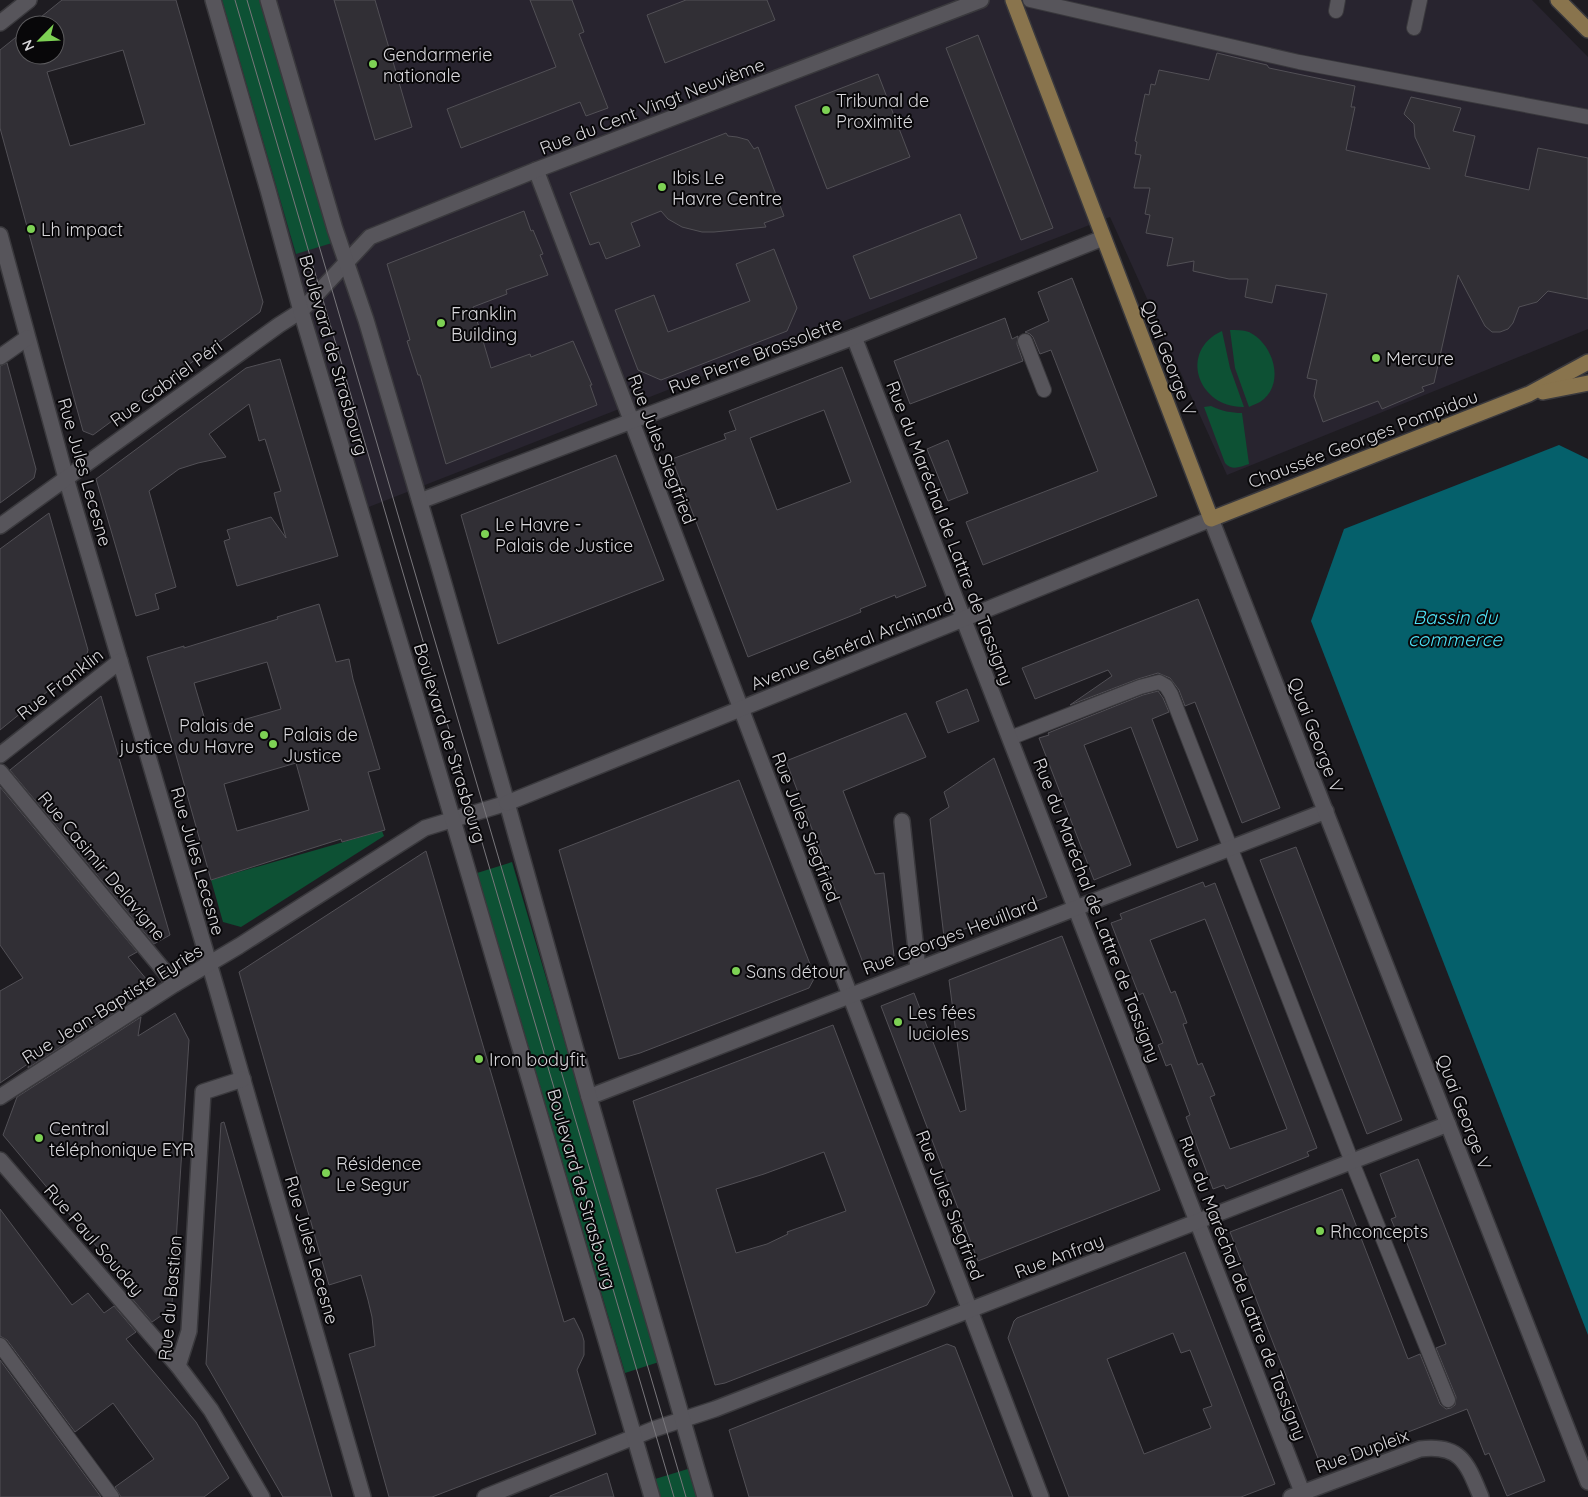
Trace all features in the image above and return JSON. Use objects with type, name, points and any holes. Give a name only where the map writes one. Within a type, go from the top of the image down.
[{"type":"main road","name":"Quai George V","points":[[1013,0],[1211,519]]},
{"type":"main road","points":[[1558,0],[1588,30]]},
{"type":"main road","name":"Chaussée Georges Pompidou","points":[[1211,519],[1529,394],[1588,362]]},
{"type":"main road","name":"Chaussée Georges Pompidou","points":[[1529,394],[1588,383]]},
{"type":"street","points":[[0,23],[28,0]]},
{"type":"street","name":"Boulevard de Strasbourg","points":[[213,0],[268,190],[300,312],[453,820],[652,1497]]},
{"type":"street","name":"Boulevard de Strasbourg","points":[[268,0],[335,229],[366,320],[420,501],[705,1497]]},
{"type":"street","name":"Rue du Cent Vingt Neuvième","points":[[346,263],[370,237],[536,170],[981,0]]},
{"type":"street","name":"Rue Jules Siegfried","points":[[536,170],[1041,1497]]},
{"type":"street","name":"Rue Jules Lecesne","points":[[0,235],[66,478],[243,1079],[363,1497]]},
{"type":"street","name":"Rue Pierre Brossolette","points":[[420,501],[854,337],[1103,238]]},
{"type":"street","name":"Rue Gabriel Péri","points":[[0,526],[279,325],[300,312],[346,263]]},
{"type":"street","name":"Rue du Maréchal de Lattre de Tassigny","points":[[854,337],[1197,1222],[1300,1496]]},
{"type":"street","points":[[0,356],[27,338]]},
{"type":"street","name":"Avenue Général Archinard","points":[[507,804],[1211,519]]},
{"type":"street","name":"Quai George V","points":[[1211,519],[1588,1482]]},
{"type":"street","name":"Rue Franklin","points":[[0,755],[120,661]]},
{"type":"street","name":"Rue Casimir Delavigne","points":[[0,772],[175,984]]},
{"type":"street","name":"Rue Jean-Baptiste Eyriès","points":[[0,1097],[175,984],[425,828],[507,804]]},
{"type":"street","name":"Rue Georges Heuillard","points":[[589,1097],[1326,811]]},
{"type":"street","points":[[902,821],[918,969]]},
{"type":"street","name":"Rue du Bastion","points":[[243,1079],[203,1092],[189,1330],[178,1366],[211,1410],[262,1497]]},
{"type":"street","name":"Rue Anfray","points":[[485,1497],[634,1436],[724,1405],[1448,1124]]},
{"type":"street","name":"Rue Paul Souday","points":[[0,1160],[178,1366]]},
{"type":"street","name":"Rue Dupleix","points":[[1300,1496],[1420,1449],[1435,1447],[1447,1449],[1458,1456],[1469,1468],[1481,1497]]},
{"type":"lane","points":[[1030,0],[1299,62],[1588,117]]},
{"type":"lane","points":[[1414,28],[1420,0]]},
{"type":"lane","points":[[1025,342],[1044,390]]},
{"type":"lane","points":[[1010,738],[1140,687],[1159,682],[1166,686],[1171,694],[1352,1162],[1448,1400]]},
{"type":"lane","points":[[0,1345],[112,1497]]},
{"type":"shaded area","points":[[205,0],[1532,0],[1588,57],[1588,329],[1227,475],[1110,217],[356,512]]},
{"type":"green space","points":[[222,0],[261,0],[332,243],[296,254]]},
{"type":"green space","points":[[1230,330],[1247,331],[1258,338],[1265,346],[1274,365],[1275,376],[1273,386],[1268,395],[1260,402],[1249,407],[1235,368]]},
{"type":"green space","points":[[1222,331],[1230,368],[1244,407],[1228,405],[1215,398],[1205,389],[1199,377],[1197,364],[1200,351],[1208,340]]},
{"type":"green space","points":[[1211,406],[1234,413],[1242,413],[1249,464],[1233,468],[1225,463],[1204,407]]},
{"type":"green space","points":[[382,831],[384,836],[241,927],[223,922],[211,880]]},
{"type":"green space","points":[[512,862],[659,1362],[625,1373],[477,873]]},
{"type":"green space","points":[[691,1468],[700,1497],[660,1497],[655,1479]]},
{"type":"water","name":"Bassin du commerce","points":[[1559,445],[1588,459],[1588,1335],[1311,621],[1344,529]]},
{"type":"building","points":[[62,0],[176,0],[263,302],[260,312],[93,435],[83,431],[0,128],[0,50],[15,38],[15,65],[65,65],[65,15],[43,15]],"holes":[[[123,50],[145,124],[70,146],[47,72]]]},
{"type":"building","name":"Gendarmerie nationale","points":[[334,0],[375,0],[412,127],[375,140]]},
{"type":"building","points":[[530,0],[572,0],[584,32],[579,34],[608,108],[586,116],[580,102],[461,148],[447,109],[556,67]]},
{"type":"building","points":[[686,0],[767,0],[775,20],[665,63],[647,15]]},
{"type":"building","points":[[978,35],[1053,228],[1021,240],[946,48]]},
{"type":"building","points":[[1217,53],[1267,65],[1269,68],[1355,86],[1351,107],[1355,107],[1346,150],[1430,169],[1415,137],[1414,124],[1404,114],[1411,97],[1461,108],[1453,131],[1475,136],[1465,176],[1529,190],[1538,148],[1588,158],[1588,299],[1548,291],[1537,302],[1519,307],[1513,323],[1508,329],[1492,332],[1485,326],[1458,275],[1434,383],[1422,387],[1424,391],[1382,409],[1378,401],[1323,422],[1314,396],[1317,380],[1307,378],[1327,294],[1276,285],[1272,303],[1245,297],[1248,279],[1229,279],[1193,271],[1194,261],[1167,266],[1173,238],[1146,233],[1150,215],[1145,214],[1150,188],[1134,188],[1141,155],[1135,154],[1137,142],[1135,141],[1145,94],[1149,95],[1151,84],[1155,85],[1159,70],[1209,80]]},
{"type":"building","points":[[878,74],[910,157],[827,189],[795,106]]},
{"type":"building","points":[[726,133],[728,136],[748,140],[754,149],[758,147],[784,216],[764,223],[766,227],[702,232],[682,227],[668,219],[661,211],[631,223],[640,246],[606,259],[599,242],[590,245],[570,193]]},
{"type":"building","name":"Franklin Building","points":[[524,211],[531,231],[533,230],[543,254],[540,255],[548,275],[506,290],[507,294],[473,307],[491,368],[530,354],[531,357],[573,341],[592,385],[590,385],[597,405],[446,464],[420,375],[418,375],[407,341],[410,340],[387,264]]},
{"type":"building","points":[[960,214],[977,258],[870,299],[853,256]]},
{"type":"building","points":[[774,249],[797,308],[787,331],[661,380],[638,370],[615,310],[654,295],[668,332],[750,301],[736,264]]},
{"type":"building","points":[[1072,278],[1157,496],[983,565],[966,522],[1098,471],[1051,350],[1040,354],[1033,337],[1025,332],[1049,321],[1038,292]]},
{"type":"building","points":[[1005,318],[1012,339],[1018,336],[1017,344],[1023,361],[910,404],[894,361]]},
{"type":"building","points":[[280,359],[338,556],[237,586],[224,541],[230,539],[227,530],[271,517],[286,538],[274,493],[281,491],[265,439],[259,441],[249,404],[209,434],[226,457],[179,469],[149,491],[176,587],[155,594],[159,609],[136,616],[96,479],[246,368]]},
{"type":"building","points":[[7,363],[36,469],[34,478],[0,503],[0,366]]},
{"type":"building","points":[[842,367],[926,586],[896,598],[895,595],[860,609],[861,612],[748,657],[672,459],[726,439],[724,434],[736,430],[729,411]],"holes":[[[824,410],[851,482],[777,510],[750,438]]]},
{"type":"building","points":[[948,440],[968,493],[948,501],[927,449]]},
{"type":"building","points":[[616,455],[664,580],[498,644],[461,515]]},
{"type":"building","points":[[49,513],[88,650],[85,661],[0,730],[0,549]]},
{"type":"building","points":[[1198,599],[1280,808],[1242,823],[1195,702],[1185,706],[1179,690],[1170,678],[1158,673],[1070,705],[1112,676],[1108,670],[1035,699],[1022,668]]},
{"type":"building","name":"Palais de Justice","points":[[319,604],[336,662],[349,659],[353,679],[380,769],[368,772],[385,830],[342,842],[341,839],[211,880],[147,657],[184,646],[184,648],[278,619],[277,617]],"holes":[[[267,662],[281,709],[208,730],[194,683]],[[296,763],[309,810],[237,831],[224,784]]]},
{"type":"building","points":[[967,689],[979,721],[948,733],[936,702]]},
{"type":"building","points":[[1158,691],[1169,712],[1152,719],[1198,840],[1177,848],[1131,727],[1084,745],[1131,865],[1094,880],[1039,738],[1143,695]]},
{"type":"building","points":[[101,696],[170,935],[154,944],[10,770]]},
{"type":"building","points":[[906,713],[926,757],[843,791],[875,874],[884,873],[894,956],[865,968],[786,761]]},
{"type":"building","points":[[994,758],[1047,897],[944,937],[930,819],[949,807],[944,792]]},
{"type":"building","points":[[739,780],[815,977],[809,988],[640,1053],[619,1059],[559,850]]},
{"type":"building","points":[[0,787],[137,952],[128,957],[147,980],[145,993],[28,1068],[29,1063],[0,1083],[0,991],[23,978],[0,945]]},
{"type":"building","points":[[1296,847],[1402,1120],[1367,1134],[1260,860]]},
{"type":"building","points":[[426,851],[564,1322],[574,1318],[582,1334],[584,1355],[577,1370],[596,1434],[432,1497],[389,1497],[349,1354],[375,1346],[372,1317],[361,1275],[329,1285],[239,972]]},
{"type":"building","points":[[1203,882],[1205,887],[1215,883],[1317,1148],[1307,1152],[1309,1156],[1226,1189],[1224,1185],[1213,1189],[1186,1117],[1190,1115],[1171,1064],[1166,1066],[1158,1045],[1163,1043],[1143,993],[1139,995],[1111,923],[1122,919],[1120,914]],"holes":[[[1205,919],[1287,1129],[1230,1149],[1210,1097],[1215,1095],[1202,1063],[1198,1065],[1183,1024],[1187,1023],[1175,991],[1171,993],[1150,940]]]},
{"type":"building","points":[[1062,936],[1160,1190],[978,1261],[881,1006],[914,993],[960,1112],[966,1110],[949,980]]},
{"type":"building","points":[[175,1013],[189,1040],[172,1304],[171,1309],[152,1322],[129,1295],[134,1291],[3,1135],[17,1097],[141,1017],[138,1036]]},
{"type":"building","points":[[833,1025],[935,1292],[927,1305],[725,1383],[715,1385],[633,1101]],"holes":[[[824,1152],[846,1211],[787,1232],[788,1234],[767,1244],[736,1253],[716,1189]]]},
{"type":"building","points":[[224,1122],[332,1497],[283,1497],[206,1364],[221,1123]]},
{"type":"building","points":[[1418,1159],[1545,1481],[1507,1496],[1489,1453],[1485,1455],[1467,1409],[1321,1466],[1230,1232],[1342,1189],[1408,1359],[1420,1354],[1440,1404],[1446,1409],[1451,1408],[1455,1405],[1456,1397],[1436,1348],[1446,1344],[1405,1238],[1400,1240],[1391,1219],[1396,1217],[1380,1174]]},
{"type":"building","points":[[0,1209],[72,1305],[88,1293],[104,1313],[114,1306],[136,1332],[126,1339],[196,1422],[229,1478],[204,1497],[121,1497],[115,1487],[154,1459],[113,1403],[75,1432],[7,1340],[0,1336]]},
{"type":"building","points":[[1185,1252],[1275,1484],[1241,1497],[1069,1497],[1008,1338],[1014,1321],[1017,1318]],"holes":[[[1173,1333],[1181,1353],[1190,1350],[1212,1406],[1203,1409],[1211,1428],[1144,1454],[1107,1359]]]},
{"type":"building","points":[[947,1344],[955,1347],[1013,1497],[749,1497],[729,1430]]},
{"type":"building","points":[[0,1360],[101,1497],[0,1497]]},
{"type":"building","points":[[607,1473],[614,1497],[550,1497],[550,1496]]},
{"type":"tram line","points":[[235,0],[674,1497]]},
{"type":"tram line","points":[[247,0],[686,1497]]},
{"type":"place","name":"Gendarmerie nationale","points":[[373,64]]},
{"type":"place","name":"Tribunal de Proximité","points":[[826,110]]},
{"type":"place","name":"Ibis Le Havre Centre","points":[[662,187]]},
{"type":"place","name":"Lh impact","points":[[31,229]]},
{"type":"place","name":"Franklin Building","points":[[441,323]]},
{"type":"place","name":"Mercure","points":[[1376,358]]},
{"type":"place","name":"Le Havre - Palais de Justice","points":[[485,534]]},
{"type":"place","name":"Palais de justice du Havre","points":[[264,735]]},
{"type":"place","name":"Palais de Justice","points":[[273,744]]},
{"type":"place","name":"Sans détour","points":[[736,971]]},
{"type":"place","name":"Les fées lucioles","points":[[898,1022]]},
{"type":"place","name":"Iron bodyfit","points":[[479,1059]]},
{"type":"place","name":"Central téléphonique EYR","points":[[39,1138]]},
{"type":"place","name":"Résidence Le Segur","points":[[326,1173]]},
{"type":"place","name":"Rhconcepts","points":[[1320,1231]]}]
